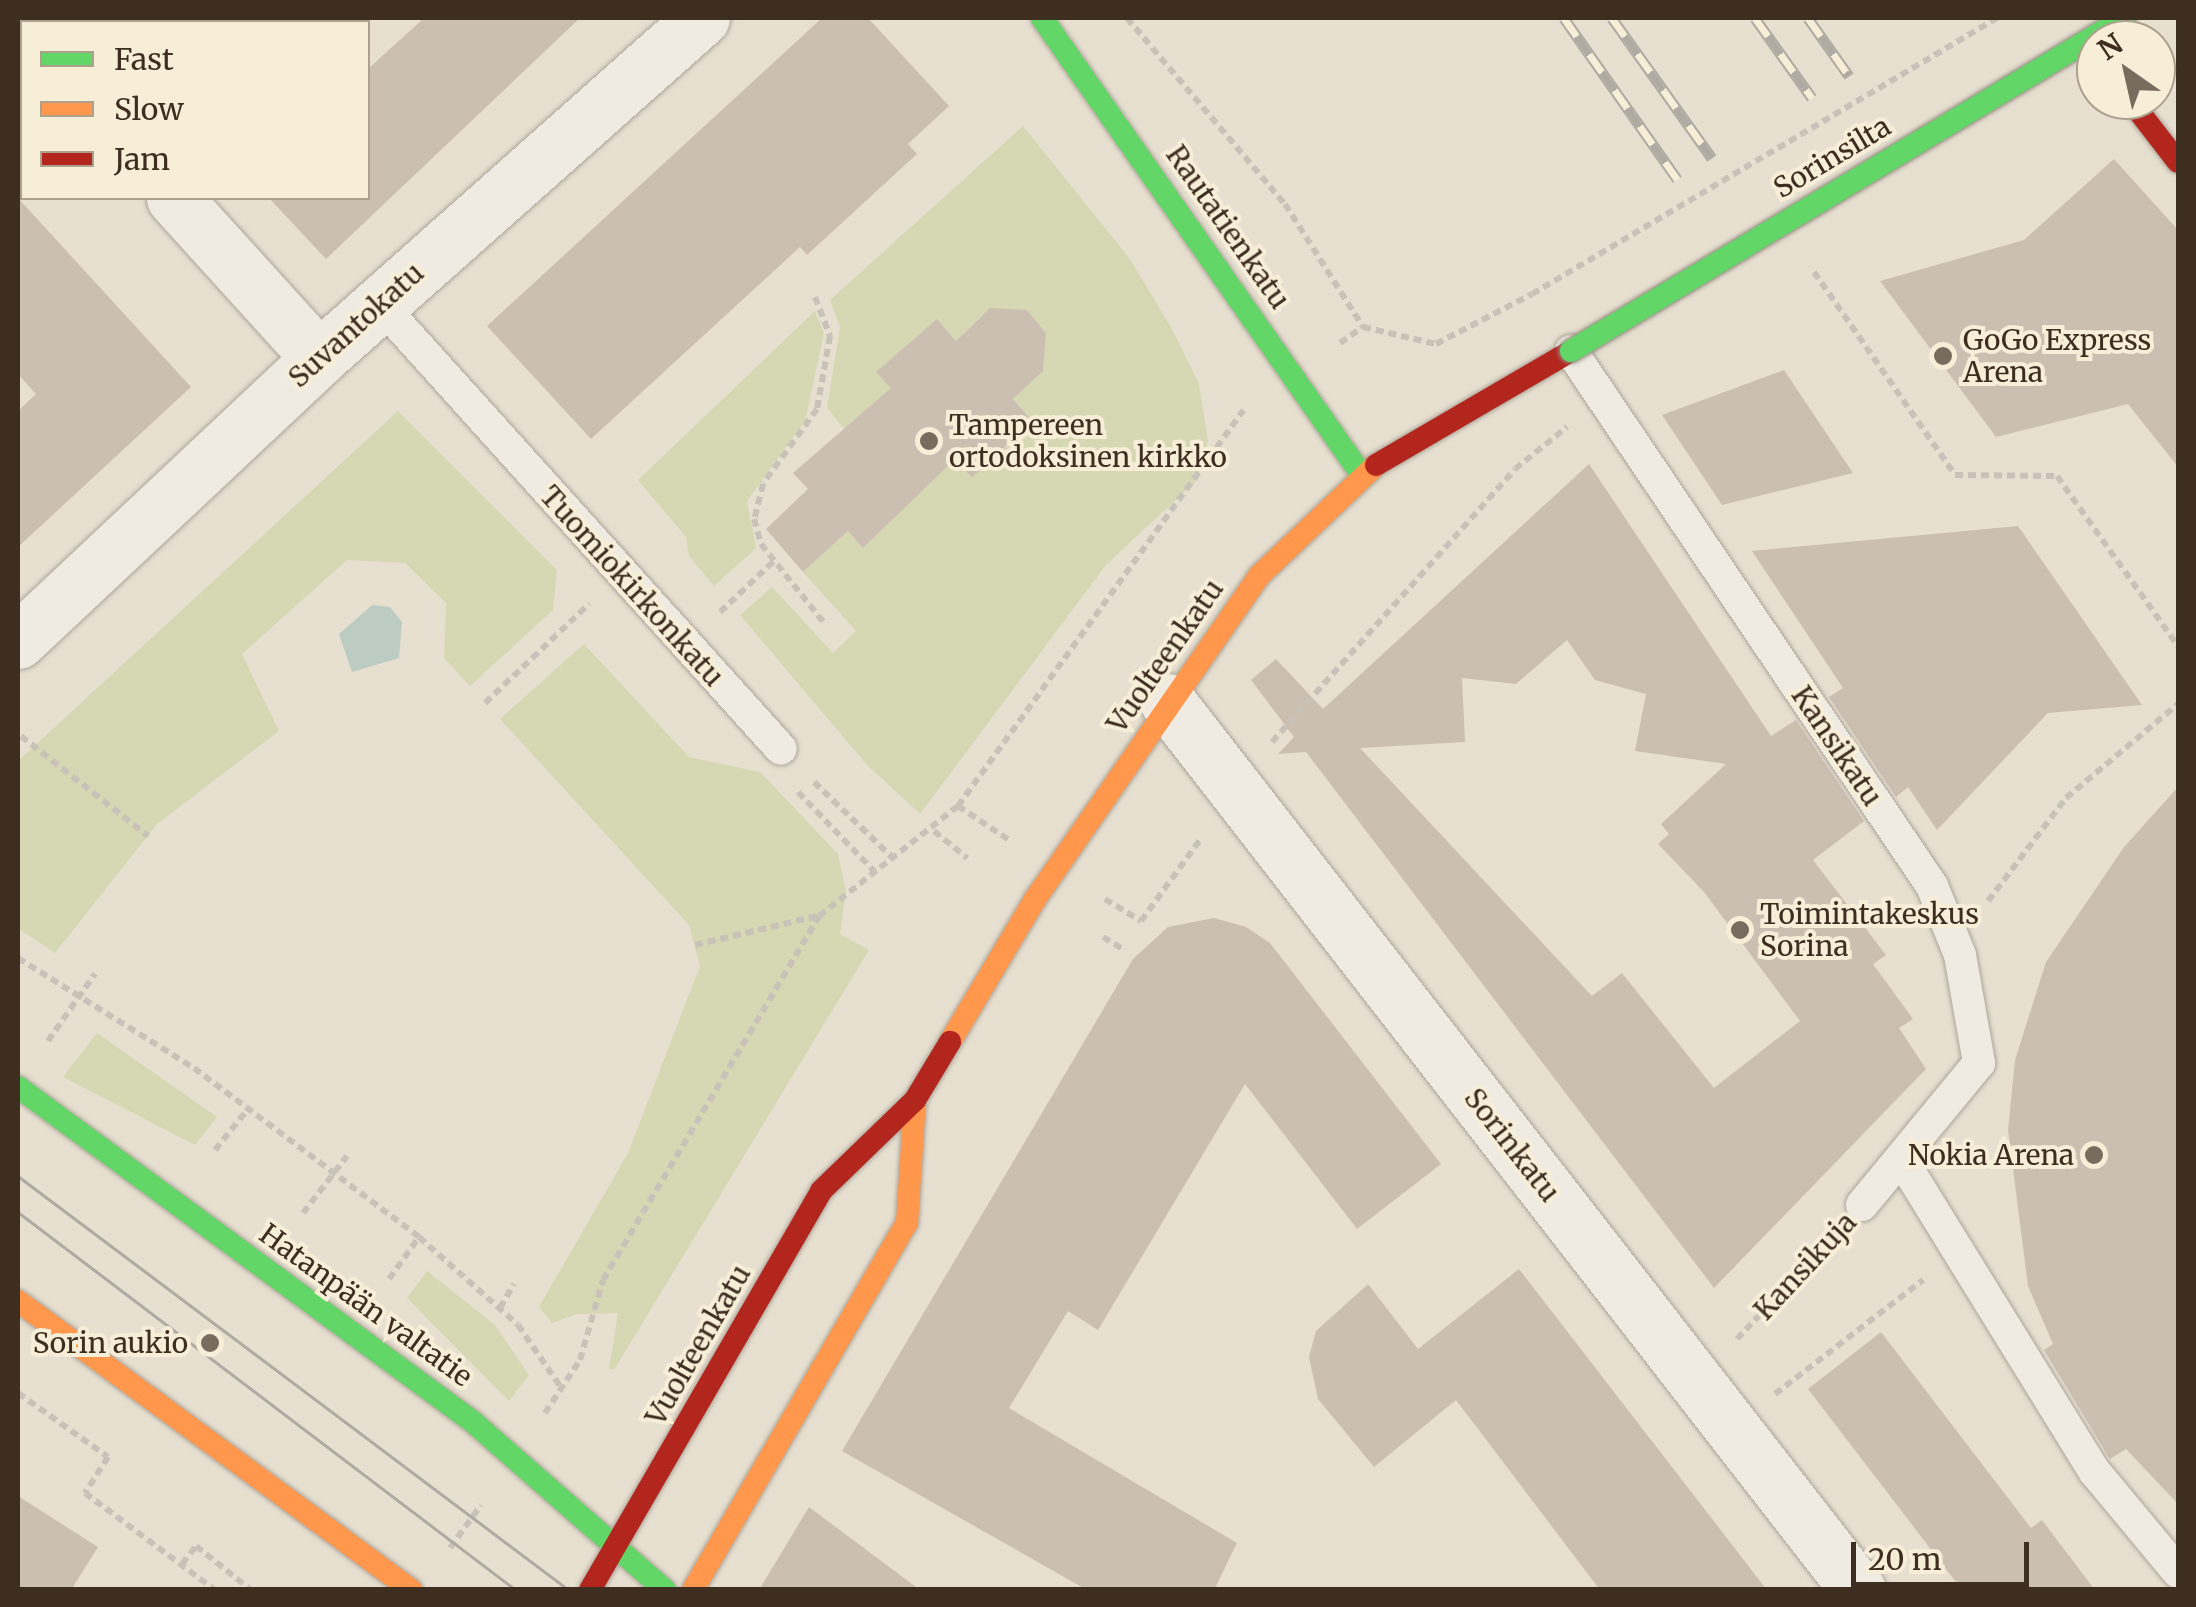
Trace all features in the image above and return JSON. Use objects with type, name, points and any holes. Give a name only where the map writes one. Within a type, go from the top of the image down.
[{"type":"main road","name":"Rautatienkatu","points":[[1042,18],[1361,474]]},
{"type":"main road","name":"Sorinsilta","points":[[1571,350],[2126,18]]},
{"type":"main road","points":[[2145,120],[2178,162]]},
{"type":"main road","name":"Vuolteenkatu","points":[[590,1590],[821,1190],[916,1100],[1036,898],[1167,701],[1259,576],[1361,474],[1571,350]]},
{"type":"main road","name":"Hatanpään valtatie","points":[[18,1087],[473,1422],[664,1590]]},
{"type":"main road","name":"Vuolteenkatu","points":[[693,1590],[907,1223],[916,1100]]},
{"type":"main road","points":[[18,1301],[411,1590]]},
{"type":"street","name":"Suvantokatu","points":[[18,641],[318,358],[702,18]]},
{"type":"street","points":[[176,200],[318,358]]},
{"type":"street","name":"Sorinkatu","points":[[1167,701],[1858,1590]]},
{"type":"lane","name":"Tuomiokirkonkatu","points":[[380,303],[781,749]]},
{"type":"lane","name":"Kansikatu","points":[[1571,350],[1932,886],[1960,955],[1980,1063],[1862,1205]]},
{"type":"lane","points":[[1902,1160],[2095,1472],[2178,1572]]},
{"type":"path","points":[[1127,18],[1285,204],[1363,327],[1436,344],[1532,294],[1997,18]]},
{"type":"path","points":[[1812,270],[1954,475],[2057,476],[2178,646]]},
{"type":"path","points":[[815,297],[830,336],[818,409],[762,484],[754,509],[755,531],[824,623]]},
{"type":"path","points":[[18,958],[80,994],[248,1109],[419,1236],[500,1308],[562,1389],[580,1360],[603,1280],[820,916],[934,831],[958,806],[1243,410],[1363,327]]},
{"type":"path","points":[[1258,759],[1515,469],[1603,398]]},
{"type":"path","points":[[684,645],[774,561]]},
{"type":"path","points":[[485,703],[605,590]]},
{"type":"path","points":[[1960,955],[1992,893],[2066,798],[2178,704]]},
{"type":"path","points":[[21,736],[148,836]]},
{"type":"path","points":[[781,749],[894,860]]},
{"type":"path","points":[[958,806],[989,827]]},
{"type":"path","points":[[934,831],[967,858]]},
{"type":"path","points":[[1119,907],[1141,921],[1187,858]]},
{"type":"path","points":[[695,945],[820,916]]},
{"type":"path","points":[[1102,937],[1125,950]]},
{"type":"path","points":[[50,1038],[95,974]]},
{"type":"path","points":[[215,1150],[248,1109]]},
{"type":"path","points":[[302,1213],[347,1156]]},
{"type":"path","name":"Kansikuja","points":[[1749,1326],[1862,1205]]},
{"type":"path","points":[[389,1279],[419,1236]]},
{"type":"path","points":[[1762,1404],[1959,1252]]},
{"type":"path","points":[[500,1308],[514,1284]]},
{"type":"path","points":[[18,1393],[108,1457],[85,1493],[215,1590]]},
{"type":"path","points":[[182,1564],[196,1546],[251,1590]]},
{"type":"green space","points":[[1023,126],[1130,259],[1172,329],[1199,384],[1208,441],[1197,480],[1106,565],[920,814],[867,765],[740,615],[772,587],[833,653],[856,631],[803,572],[848,531],[864,547],[952,456],[972,478],[1032,421],[1013,399],[1039,375],[1034,367],[1044,359],[1046,333],[1027,310],[984,313],[956,341],[876,372],[897,394],[851,437],[827,408],[840,327],[830,300]]},
{"type":"green space","points":[[815,311],[824,333],[805,421],[747,501],[756,548],[714,586],[689,556],[686,537],[638,480]]},
{"type":"green space","points":[[398,411],[557,570],[553,610],[470,686],[444,658],[446,603],[405,563],[347,560],[242,654],[279,731],[157,824],[55,953],[18,928],[18,761]]},
{"type":"green space","points":[[584,644],[689,757],[760,772],[838,854],[846,891],[840,934],[869,950],[614,1370],[609,1369],[618,1313],[577,1314],[552,1323],[539,1307],[628,1153],[700,966],[689,925],[500,719]]},
{"type":"green space","points":[[97,1033],[217,1117],[195,1145],[63,1077]]},
{"type":"green space","points":[[427,1271],[495,1325],[529,1375],[509,1401],[407,1298]]},
{"type":"shaded area","points":[[372,605],[390,607],[402,622],[399,658],[352,672],[339,634]]},
{"type":"building","points":[[424,18],[580,18],[326,259],[271,200],[370,200],[370,67]]},
{"type":"building","points":[[822,18],[868,18],[949,106],[908,144],[917,154],[807,255],[800,247],[591,439],[487,326]]},
{"type":"building","points":[[2114,159],[2178,230],[2178,467],[2128,404],[1996,437],[1880,281],[2024,240]]},
{"type":"building","points":[[18,198],[191,387],[18,547],[18,411],[36,394],[18,374]]},
{"type":"building","name":"Tampereen ortodoksinen kirkko","points":[[990,308],[1027,310],[1046,333],[1043,371],[1013,399],[1032,421],[972,478],[955,459],[863,548],[848,531],[803,572],[766,529],[808,489],[793,473],[891,388],[876,372],[937,319],[956,341]]},
{"type":"building","points":[[1784,370],[1853,473],[1722,505],[1662,415]]},
{"type":"building","points":[[1589,464],[1771,736],[1796,720],[1864,821],[1813,860],[1886,955],[1873,964],[1913,1019],[1899,1028],[1926,1069],[1714,1288],[1306,752],[1278,754],[1294,737],[1251,680],[1276,659],[1323,709]],"holes":[[[1567,640],[1595,680],[1646,694],[1635,751],[1726,764],[1661,824],[1669,834],[1658,844],[1704,892],[1800,1021],[1714,1088],[1622,973],[1592,996],[1360,748],[1465,742],[1462,678],[1516,684]]]},
{"type":"building","points":[[2018,526],[2142,705],[2048,713],[1937,830],[1908,787],[1896,797],[1829,697],[1843,688],[1752,551]]},
{"type":"building","name":"Nokia Arena","points":[[2178,787],[2178,1504],[2126,1449],[2110,1459],[2044,1350],[2053,1344],[2028,1286],[2008,1130],[2015,1060],[2046,962],[2124,847]]},
{"type":"building","points":[[1214,918],[1246,927],[1270,943],[1441,1164],[1357,1229],[1245,1084],[1098,1330],[1068,1311],[1009,1408],[1237,1543],[1214,1590],[1087,1590],[842,1451],[1133,959],[1168,927]]},
{"type":"building","points":[[1519,1269],[1767,1590],[1600,1590],[1456,1400],[1374,1467],[1318,1399],[1309,1357],[1316,1331],[1368,1284],[1418,1349]]},
{"type":"building","points":[[1881,1332],[2031,1528],[2042,1520],[2095,1590],[1962,1590],[1808,1389]]},
{"type":"building","points":[[18,1496],[98,1547],[71,1590],[18,1590]]},
{"type":"building","points":[[809,1507],[920,1590],[759,1590]]},
{"type":"tram line","points":[[18,1176],[569,1590]]},
{"type":"tram line","points":[[18,1212],[516,1590]]},
{"type":"railway","points":[[1564,18],[1677,179]]},
{"type":"railway","points":[[1612,18],[1712,158]]},
{"type":"railway","points":[[1755,18],[1812,98]]},
{"type":"railway","points":[[1808,18],[1849,76]]},
{"type":"traffic: fast","points":[[1042,18],[1361,474]]},
{"type":"traffic: fast","points":[[1571,351],[2125,18]]},
{"type":"traffic: fast","points":[[18,1087],[473,1422],[665,1590]]},
{"type":"traffic: slow","points":[[950,1042],[1036,898],[1259,576],[1376,465]]},
{"type":"traffic: slow","points":[[693,1590],[907,1223],[915,1100]]},
{"type":"traffic: slow","points":[[18,1301],[411,1590]]},
{"type":"traffic: jam","points":[[2145,120],[2178,162]]},
{"type":"traffic: jam","points":[[1376,465],[1571,351]]},
{"type":"traffic: jam","points":[[590,1590],[821,1191],[915,1100],[950,1042]]},
{"type":"place","name":"GoGo Express Arena","points":[[1943,356]]},
{"type":"place","name":"Tampereen ortodoksinen kirkko","points":[[929,441]]},
{"type":"place","name":"Toimintakeskus Sorina","points":[[1740,930]]},
{"type":"place","name":"Nokia Arena","points":[[2094,1155]]},
{"type":"place","name":"Sorin aukio","points":[[210,1343]]}]
